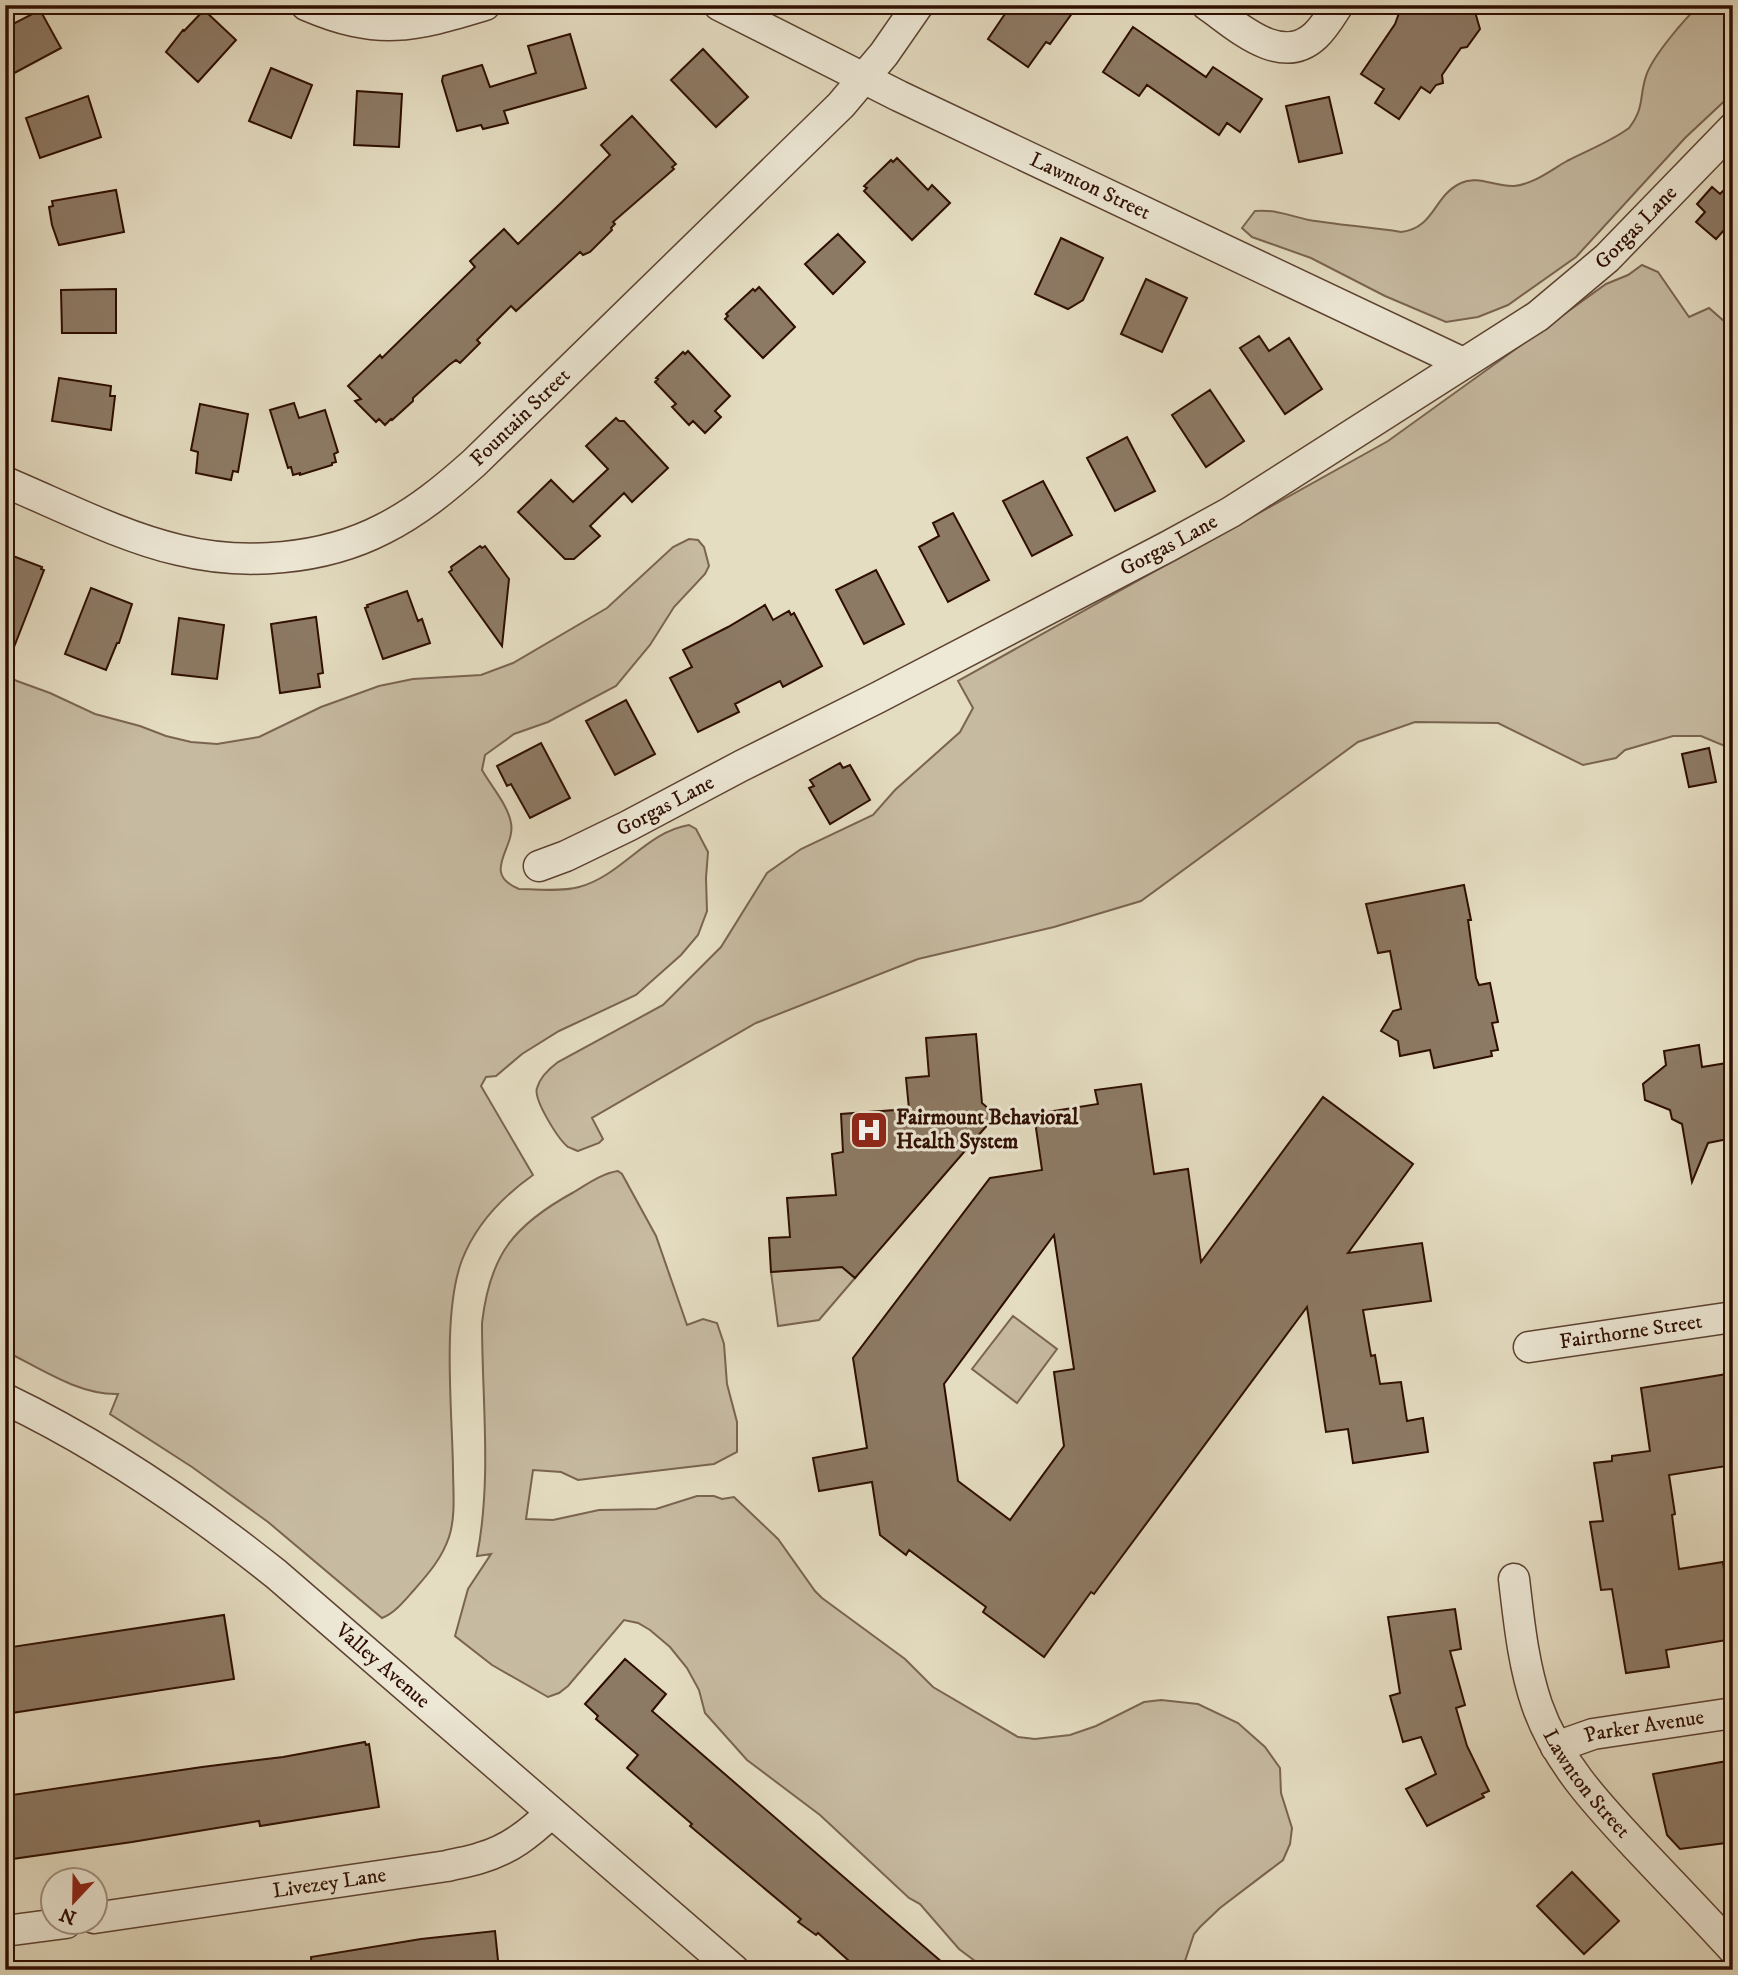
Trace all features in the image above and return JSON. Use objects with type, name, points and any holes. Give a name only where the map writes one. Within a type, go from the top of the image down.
[{"type":"street","points":[[306,5],[350,21],[400,26],[425,23],[485,5]]},
{"type":"street","name":"Lawnton Street","points":[[719,5],[865,79],[1463,363]]},
{"type":"street","name":"Fountain Street","points":[[5,482],[140,538],[180,551],[226,557],[268,558],[310,553],[347,544],[382,530],[443,490],[474,463],[841,105],[865,79],[918,5]]},
{"type":"street","points":[[1207,5],[1264,43],[1278,47],[1305,44],[1315,37],[1338,5]]},
{"type":"street","name":"Gorgas Lane","points":[[539,866],[628,826],[1231,512],[1503,339],[1563,296],[1652,214],[1733,128]]},
{"type":"street","name":"Fairthorne Street","points":[[1529,1347],[1733,1317]]},
{"type":"street","name":"Valley Avenue","points":[[5,1399],[91,1445],[232,1539],[276,1574],[734,1970]]},
{"type":"street","name":"Lawnton Street","points":[[1514,1578],[1528,1678],[1556,1747],[1580,1785],[1733,1949]]},
{"type":"street","name":"Parker Avenue","points":[[1556,1747],[1593,1734],[1733,1713]]},
{"type":"street","name":"Livezey Lane","points":[[108,1916],[480,1859],[508,1848],[531,1832],[551,1813]]},
{"type":"street","points":[[5,1931],[38,1927]]},
{"type":"shaded area","points":[[1700,5],[1733,5],[1733,93],[1685,138],[1576,257],[1508,305],[1478,317],[1446,322],[1385,296],[1311,258],[1252,237],[1242,228],[1255,211],[1262,211],[1320,222],[1401,232],[1421,224],[1445,196],[1461,183],[1474,180],[1514,186],[1535,180],[1629,128],[1640,108],[1649,68],[1670,38]]},
{"type":"shaded area","points":[[1642,265],[1658,272],[1689,317],[1709,308],[1733,329],[1733,757],[1725,746],[1701,736],[1673,736],[1625,750],[1616,758],[1583,765],[1498,723],[1415,722],[1358,742],[1141,901],[1054,927],[918,959],[756,1023],[592,1118],[603,1139],[599,1143],[578,1151],[564,1143],[547,1119],[539,1101],[538,1084],[546,1073],[558,1062],[663,1005],[721,947],[767,873],[801,849],[873,815],[895,790],[960,732],[973,708],[958,681],[1388,441],[1606,284],[1628,275]]},
{"type":"shaded area","points":[[689,539],[698,540],[704,547],[709,566],[705,574],[674,607],[650,645],[616,686],[548,722],[514,734],[485,755],[482,770],[503,803],[511,823],[509,842],[501,868],[508,883],[519,889],[557,890],[579,887],[608,874],[660,836],[689,825],[696,829],[708,852],[707,911],[698,935],[681,955],[636,995],[559,1031],[522,1054],[496,1076],[486,1077],[481,1086],[533,1175],[491,1212],[462,1260],[456,1282],[450,1334],[454,1494],[451,1529],[443,1552],[430,1571],[400,1606],[382,1618],[268,1522],[192,1467],[110,1414],[118,1394],[74,1385],[5,1351],[5,674],[95,714],[166,736],[217,744],[259,737],[321,707],[379,686],[413,679],[481,675],[513,663],[607,608],[673,547]]},
{"type":"shaded area","points":[[618,1171],[656,1236],[687,1325],[703,1319],[717,1323],[724,1344],[727,1384],[737,1422],[737,1452],[714,1464],[578,1480],[561,1472],[533,1470],[526,1519],[553,1520],[599,1510],[656,1509],[697,1496],[722,1499],[734,1497],[778,1539],[822,1598],[905,1659],[933,1687],[1018,1737],[1035,1739],[1070,1735],[1096,1726],[1144,1702],[1161,1700],[1198,1704],[1238,1723],[1265,1747],[1280,1768],[1281,1793],[1292,1828],[1290,1844],[1283,1860],[1220,1908],[1194,1934],[1182,1970],[987,1970],[959,1949],[920,1904],[909,1898],[820,1815],[747,1760],[705,1713],[699,1690],[687,1668],[670,1647],[638,1623],[624,1620],[568,1686],[548,1697],[492,1665],[455,1636],[468,1589],[491,1554],[477,1556],[482,1527],[485,1469],[482,1323],[491,1278],[508,1244],[535,1217],[595,1179]]},
{"type":"shaded area","points":[[842,1267],[855,1278],[819,1320],[778,1326],[771,1272]]},
{"type":"shaded area","points":[[1013,1316],[1057,1349],[1017,1403],[972,1369]]},
{"type":"building","points":[[1011,5],[1078,5],[1050,44],[1046,42],[1028,67],[988,39]]},
{"type":"building","points":[[1402,5],[1473,5],[1480,29],[1467,47],[1461,48],[1442,75],[1443,83],[1436,85],[1430,93],[1421,87],[1399,119],[1375,103],[1384,89],[1361,74],[1395,24]]},
{"type":"building","points":[[40,10],[61,48],[5,78],[5,28]]},
{"type":"building","points":[[204,10],[236,40],[198,82],[166,52],[183,30]]},
{"type":"building","points":[[1133,27],[1206,77],[1213,67],[1262,99],[1240,132],[1227,123],[1219,135],[1147,85],[1139,96],[1103,72]]},
{"type":"building","points":[[570,34],[586,88],[504,111],[508,123],[483,129],[481,125],[457,131],[442,81],[443,76],[482,65],[490,87],[536,73],[528,46]]},
{"type":"building","points":[[703,49],[748,97],[716,127],[671,80]]},
{"type":"building","points":[[271,68],[312,85],[291,138],[249,121]]},
{"type":"building","points":[[357,91],[402,94],[399,147],[354,145]]},
{"type":"building","points":[[88,96],[101,137],[40,158],[26,118]]},
{"type":"building","points":[[1329,97],[1342,153],[1299,162],[1286,106]]},
{"type":"building","points":[[632,116],[676,164],[672,167],[674,169],[613,222],[615,224],[612,230],[590,252],[583,255],[580,252],[516,311],[511,306],[477,340],[480,343],[460,363],[456,360],[449,365],[385,425],[379,419],[376,422],[355,401],[361,399],[348,386],[380,355],[382,358],[475,267],[470,261],[504,229],[518,244],[610,155],[601,145]]},
{"type":"building","points":[[897,158],[928,190],[932,185],[950,203],[912,240],[864,191],[867,188],[864,186],[891,160],[893,162]]},
{"type":"building","points":[[1733,181],[1733,220],[1716,239],[1696,222],[1705,212],[1697,204],[1712,187],[1720,194]]},
{"type":"building","points":[[116,190],[124,232],[59,245],[49,207],[53,206],[52,201]]},
{"type":"building","points":[[838,234],[865,262],[833,294],[805,264]]},
{"type":"building","points":[[1061,238],[1103,258],[1083,300],[1068,309],[1035,294]]},
{"type":"building","points":[[1146,279],[1187,298],[1162,352],[1121,334]]},
{"type":"building","points":[[759,287],[795,327],[763,358],[725,319],[728,316],[726,314],[753,289],[755,291]]},
{"type":"building","points":[[116,289],[116,333],[62,333],[61,290]]},
{"type":"building","points":[[1259,336],[1269,351],[1289,338],[1322,389],[1285,414],[1240,348]]},
{"type":"building","points":[[688,351],[730,396],[715,411],[721,417],[705,433],[693,421],[689,425],[672,407],[676,404],[655,382],[683,352],[685,354]]},
{"type":"building","points":[[59,378],[111,386],[110,396],[115,396],[111,430],[52,421]]},
{"type":"building","points":[[1210,390],[1244,441],[1206,467],[1172,415]]},
{"type":"building","points":[[294,403],[299,418],[325,410],[338,452],[334,454],[336,462],[332,465],[300,475],[293,475],[291,467],[288,468],[270,410]]},
{"type":"building","points":[[200,404],[248,414],[238,472],[233,471],[231,480],[196,473],[198,452],[191,450]]},
{"type":"building","points":[[616,418],[624,421],[668,468],[632,502],[624,493],[590,526],[600,536],[574,559],[565,559],[518,512],[551,480],[573,502],[608,469],[586,446]]},
{"type":"building","points":[[1127,437],[1155,491],[1115,511],[1087,458]]},
{"type":"building","points":[[1043,481],[1072,535],[1032,556],[1003,501]]},
{"type":"building","points":[[953,513],[989,580],[948,602],[919,547],[939,536],[933,523]]},
{"type":"building","points":[[480,546],[485,546],[509,579],[502,646],[449,572],[451,567]]},
{"type":"building","points":[[5,553],[44,570],[7,665]]},
{"type":"building","points":[[876,570],[904,624],[864,644],[836,590]]},
{"type":"building","points":[[91,588],[132,604],[119,643],[106,670],[65,654]]},
{"type":"building","points":[[407,591],[418,621],[422,619],[430,643],[383,659],[365,608]]},
{"type":"building","points":[[765,605],[773,620],[789,611],[791,615],[794,613],[822,666],[783,687],[780,681],[735,704],[739,712],[698,732],[670,678],[692,667],[683,650]]},
{"type":"building","points":[[316,617],[323,673],[318,674],[320,687],[280,693],[271,624]]},
{"type":"building","points":[[179,618],[224,625],[217,679],[172,674]]},
{"type":"building","points":[[626,700],[655,754],[615,775],[586,721]]},
{"type":"building","points":[[541,743],[570,798],[530,818],[511,784],[507,786],[497,766]]},
{"type":"building","points":[[1709,748],[1716,782],[1689,787],[1682,754]]},
{"type":"building","points":[[840,763],[843,768],[850,765],[870,800],[830,824],[809,788],[814,786],[810,780]]},
{"type":"building","points":[[1464,885],[1471,920],[1468,920],[1476,978],[1479,985],[1490,983],[1498,1022],[1492,1023],[1498,1050],[1491,1051],[1492,1056],[1434,1068],[1430,1050],[1400,1056],[1398,1041],[1381,1031],[1393,1011],[1401,1009],[1390,951],[1378,953],[1366,904]]},
{"type":"building","points":[[976,1034],[982,1103],[996,1115],[855,1278],[842,1267],[771,1272],[769,1238],[790,1237],[787,1198],[836,1195],[832,1154],[843,1152],[841,1114],[909,1109],[906,1078],[929,1076],[926,1038]]},
{"type":"building","points":[[1699,1045],[1702,1067],[1733,1062],[1733,1138],[1708,1143],[1692,1182],[1682,1124],[1672,1119],[1670,1110],[1645,1100],[1643,1084],[1666,1065],[1664,1051]]},
{"type":"building","points":[[1141,1084],[1154,1174],[1188,1169],[1201,1262],[1323,1097],[1413,1164],[1348,1253],[1422,1243],[1431,1301],[1363,1310],[1371,1356],[1375,1355],[1380,1384],[1401,1382],[1407,1421],[1423,1418],[1428,1452],[1353,1463],[1348,1429],[1326,1432],[1307,1307],[1094,1594],[1091,1592],[1044,1657],[983,1612],[986,1607],[909,1550],[906,1555],[880,1535],[872,1482],[819,1491],[813,1458],[867,1448],[853,1358],[990,1178],[1042,1170],[1034,1114],[1098,1104],[1095,1090]],"holes":[[[1054,1235],[1074,1369],[1054,1372],[1064,1446],[1010,1520],[958,1481],[944,1384]]]},
{"type":"building","points":[[1733,1373],[1733,1465],[1669,1475],[1679,1569],[1723,1562],[1733,1639],[1666,1650],[1669,1667],[1626,1673],[1612,1589],[1601,1590],[1590,1522],[1603,1521],[1594,1463],[1612,1461],[1612,1456],[1650,1451],[1641,1388]]},
{"type":"building","points":[[1455,1609],[1461,1649],[1450,1651],[1465,1705],[1456,1708],[1467,1746],[1489,1791],[1482,1794],[1484,1797],[1427,1826],[1406,1789],[1436,1774],[1421,1737],[1403,1742],[1390,1696],[1400,1693],[1388,1617]]},
{"type":"building","points":[[224,1615],[234,1679],[5,1714],[5,1648]]},
{"type":"building","points":[[625,1659],[666,1694],[652,1711],[951,1970],[859,1970],[818,1933],[816,1935],[798,1922],[801,1919],[690,1826],[692,1824],[627,1768],[638,1755],[596,1719],[598,1716],[585,1704]]},
{"type":"building","points":[[365,1742],[366,1745],[369,1744],[379,1807],[260,1826],[259,1821],[5,1860],[5,1796],[283,1757]]},
{"type":"building","points":[[1733,1760],[1733,1842],[1680,1849],[1667,1835],[1653,1774]]},
{"type":"building","points":[[1572,1872],[1619,1921],[1584,1954],[1537,1906]]},
{"type":"building","points":[[495,1931],[499,1970],[312,1970],[311,1957],[421,1939]]},
{"type":"place","name":"Fairmount Behavioral Health System","points":[[869,1130]]}]
